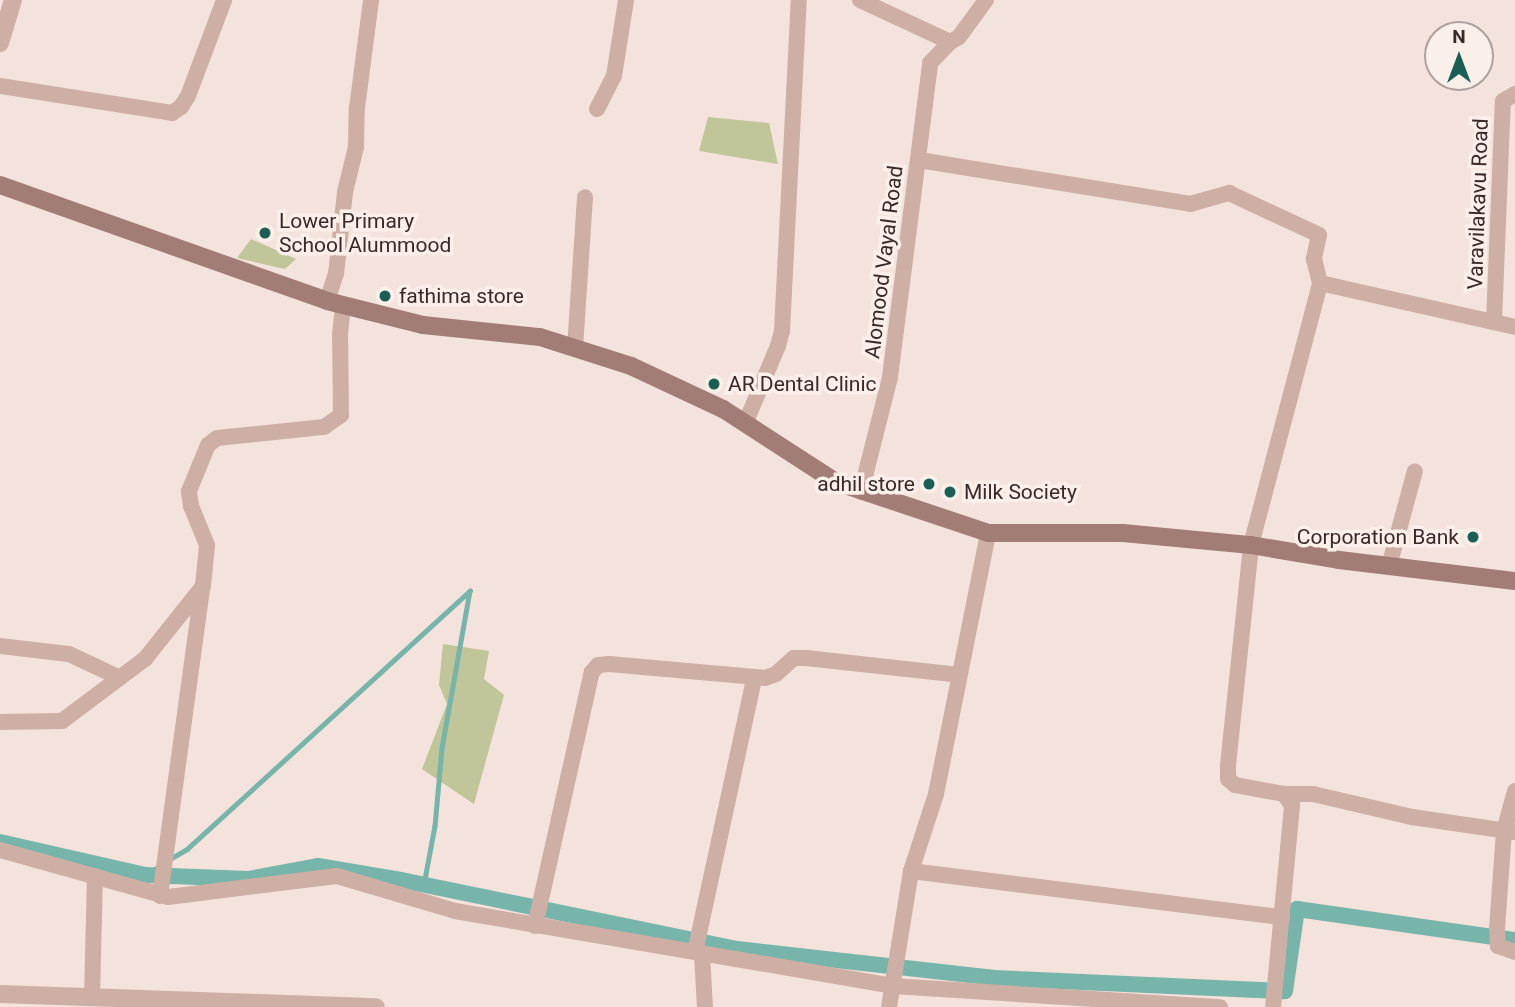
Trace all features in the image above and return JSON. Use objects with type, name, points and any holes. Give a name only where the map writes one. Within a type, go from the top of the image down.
[{"type":"main road","points":[[0,185],[335,303],[424,325],[540,337],[575,348],[669,382],[746,424],[836,482],[988,533],[1123,533],[1251,545],[1389,566],[1515,581]]},
{"type":"street","points":[[0,43],[13,0]]},
{"type":"street","points":[[0,86],[173,113],[188,96],[224,0]]},
{"type":"street","points":[[160,896],[207,545],[191,506],[188,491],[208,445],[217,438],[324,427],[334,423],[341,415],[336,274],[345,192],[356,146],[357,108],[371,0]]},
{"type":"street","points":[[597,109],[614,76],[626,0]]},
{"type":"street","points":[[746,424],[782,331],[799,0]]},
{"type":"street","points":[[860,0],[950,42]]},
{"type":"street","name":"Alomood Vayal Road","points":[[861,492],[890,377],[930,63],[950,42],[959,37],[985,0]]},
{"type":"street","name":"Varavilakavu Road","points":[[1494,322],[1503,102],[1515,94]]},
{"type":"street","points":[[919,160],[1189,204],[1229,193],[1319,235],[1314,259],[1320,283],[1251,545],[1227,774],[1235,785],[1283,794],[1313,794],[1412,817],[1510,831]]},
{"type":"street","points":[[575,348],[585,197]]},
{"type":"street","points":[[1320,283],[1515,327]]},
{"type":"street","points":[[1389,566],[1415,471]]},
{"type":"street","points":[[889,1007],[911,871],[936,794],[988,533]]},
{"type":"street","points":[[0,722],[62,722],[145,659],[203,586]]},
{"type":"street","points":[[0,646],[69,654],[120,678]]},
{"type":"street","points":[[535,926],[592,672],[598,666],[609,664],[754,678],[776,674],[794,658],[959,675]]},
{"type":"street","points":[[705,1007],[699,953],[754,678]]},
{"type":"street","points":[[1515,791],[1497,933],[1498,947],[1515,951]]},
{"type":"street","points":[[1273,1007],[1292,804],[1283,794]]},
{"type":"street","points":[[0,850],[160,896],[337,876],[455,911],[893,986],[1220,1007]]},
{"type":"street","points":[[911,871],[1282,917]]},
{"type":"street","points":[[92,997],[94,876]]},
{"type":"street","points":[[0,994],[33,1001],[92,997],[376,1007]]},
{"type":"green space","points":[[708,117],[769,123],[778,164],[699,151]]},
{"type":"green space","points":[[251,239],[296,259],[285,269],[237,258]]},
{"type":"green space","points":[[443,644],[489,651],[484,679],[504,695],[474,804],[422,769],[447,704],[439,685]]},
{"type":"waterway","points":[[168,860],[187,849],[470,591],[442,748],[435,826],[424,885]]},
{"type":"waterway","points":[[0,842],[145,875],[248,879],[318,866],[401,880],[737,949],[994,978],[1285,991],[1297,909],[1515,940]]},
{"type":"waterway","points":[[145,875],[158,867]]},
{"type":"place","name":"Lower Primary School Alummood","points":[[265,233]]},
{"type":"place","name":"fathima store","points":[[385,296]]},
{"type":"place","name":"AR Dental Clinic","points":[[714,384]]},
{"type":"place","name":"adhil store","points":[[929,484]]},
{"type":"place","name":"Milk Society","points":[[950,492]]},
{"type":"place","name":"Corporation Bank","points":[[1473,537]]}]
